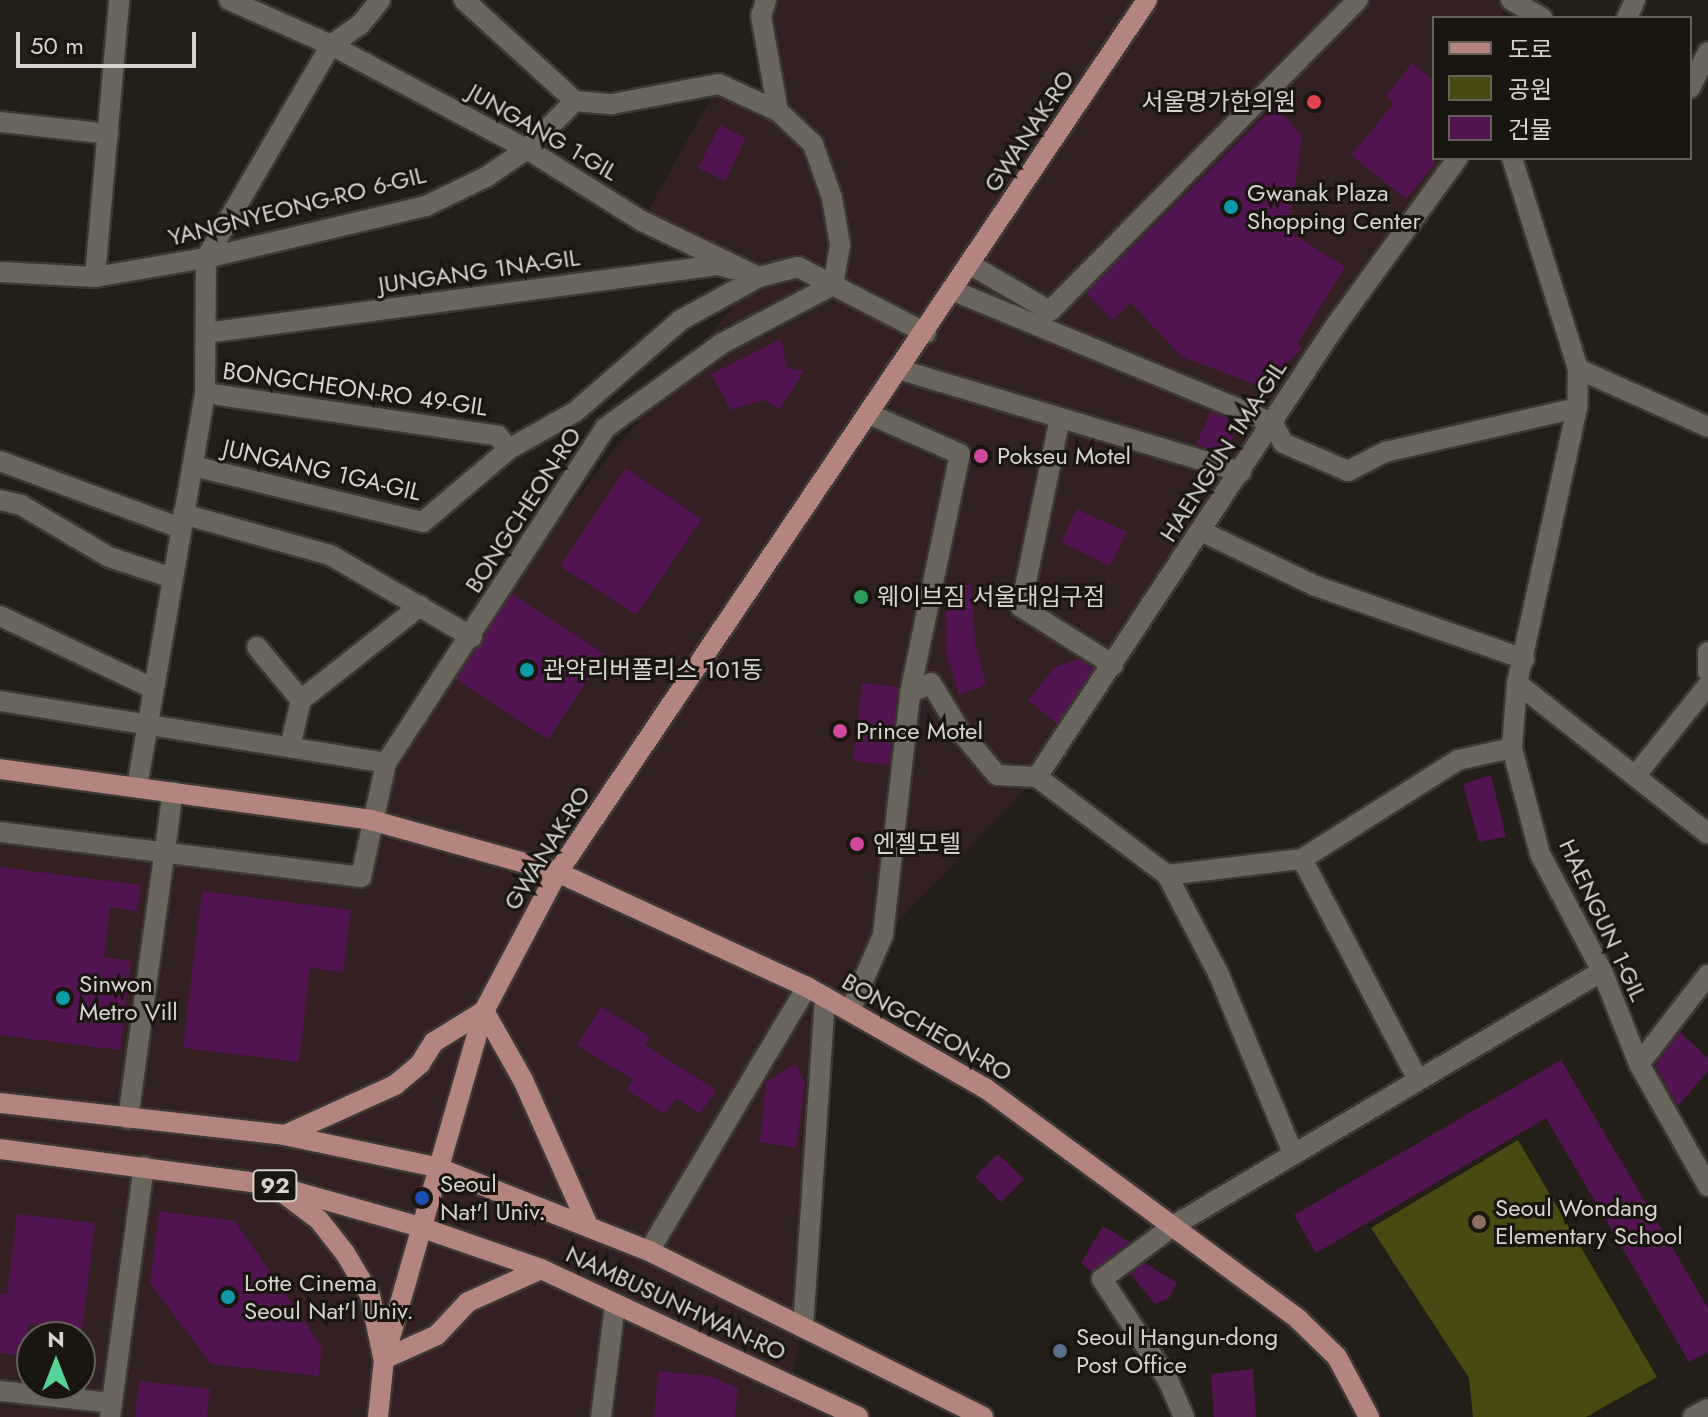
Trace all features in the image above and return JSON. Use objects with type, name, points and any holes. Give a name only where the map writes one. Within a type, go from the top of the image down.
[{"type":"main road","name":"GWANAK-RO","points":[[378,1417],[384,1359],[436,1167],[484,1011],[557,872],[871,415],[1147,0]]},
{"type":"main road","name":"BONGCHEON-RO","points":[[0,769],[371,820],[557,872],[816,992],[985,1088],[1319,1337],[1354,1383],[1369,1417]]},
{"type":"main road","points":[[284,1135],[329,1119],[395,1085],[420,1064],[434,1042],[484,1011],[523,1080],[587,1223]]},
{"type":"main road","name":"NAMBUSUNHWAN-RO","points":[[0,1103],[284,1135],[436,1167],[587,1223],[649,1251],[983,1417]]},
{"type":"main road","name":"NAMBUSUNHWAN-RO","points":[[0,1149],[272,1185],[420,1227],[541,1269],[858,1417]]},
{"type":"main road","points":[[272,1185],[319,1220],[345,1253],[370,1295],[384,1359],[437,1335],[468,1302],[541,1269]]},
{"type":"street","points":[[95,277],[119,0]]},
{"type":"street","name":"JUNGANG 1-GIL","points":[[229,0],[331,45],[527,149],[642,221],[759,277]]},
{"type":"street","points":[[206,258],[331,45],[360,25],[380,0]]},
{"type":"street","points":[[464,0],[575,101],[612,104],[719,84],[778,111],[813,144],[832,198],[840,245],[833,285]]},
{"type":"street","points":[[766,0],[761,16],[778,111]]},
{"type":"street","points":[[971,265],[1050,311],[1358,0]]},
{"type":"street","points":[[1511,0],[1539,16]]},
{"type":"street","points":[[1692,84],[1708,52]]},
{"type":"street","name":"YANGNYEONG-RO 6-GIL","points":[[0,272],[95,277],[206,258],[426,206],[486,177],[527,149],[575,101]]},
{"type":"street","points":[[0,122],[108,134]]},
{"type":"street","name":"HAENGUN 1MA-GIL","points":[[1037,777],[1336,325],[1457,160]]},
{"type":"street","name":"HAENGUN 1-GIL","points":[[1513,160],[1578,369],[1577,408],[1517,683],[1512,748],[1540,854],[1602,971],[1639,1064],[1708,1186]]},
{"type":"street","name":"BONGCHEON-RO 49-GIL","points":[[137,787],[150,687],[205,393],[206,258]]},
{"type":"street","name":"JUNGANG 1NA-GIL","points":[[206,333],[718,265],[759,277]]},
{"type":"street","points":[[759,277],[798,267],[926,333]]},
{"type":"street","name":"JUNGANG 1GA-GIL","points":[[193,466],[423,522],[503,443],[575,412],[681,320],[759,277]]},
{"type":"street","name":"BONGCHEON-RO","points":[[371,820],[386,763],[472,637],[605,428],[721,344],[833,285]]},
{"type":"street","points":[[954,291],[1273,423],[1283,443],[1348,471],[1385,452],[1577,408]]},
{"type":"street","points":[[1578,369],[1708,427]]},
{"type":"street","points":[[901,370],[1241,472]]},
{"type":"street","name":"BONGCHEON-RO 49-GIL","points":[[205,393],[503,443]]},
{"type":"street","points":[[575,412],[605,428]]},
{"type":"street","points":[[850,1011],[883,935],[910,693],[960,454],[871,415]]},
{"type":"street","points":[[1060,418],[1021,607],[1113,665]]},
{"type":"street","points":[[0,461],[182,521],[330,555],[472,637]]},
{"type":"street","points":[[0,500],[35,512],[109,557],[172,578]]},
{"type":"street","points":[[1201,531],[1313,585],[1524,659]]},
{"type":"street","points":[[290,747],[301,700],[420,606]]},
{"type":"street","points":[[0,616],[150,687]]},
{"type":"street","points":[[257,647],[301,700]]},
{"type":"street","points":[[1708,652],[1708,672]]},
{"type":"street","points":[[910,693],[931,683],[960,731],[997,775],[1037,777],[1167,875],[1219,975],[1293,1154]]},
{"type":"street","points":[[1517,683],[1708,834]]},
{"type":"street","points":[[1636,775],[1708,685]]},
{"type":"street","points":[[0,701],[386,763]]},
{"type":"street","points":[[1167,875],[1302,859],[1458,760],[1512,748]]},
{"type":"street","points":[[128,1119],[173,792]]},
{"type":"street","points":[[0,832],[361,877],[371,820]]},
{"type":"street","points":[[1302,859],[1417,1078]]},
{"type":"street","points":[[1184,1417],[1173,1388],[1102,1279],[1173,1226],[1417,1078],[1602,971]]},
{"type":"street","points":[[1639,1064],[1708,975]]},
{"type":"street","name":"NAMBUSUNHWAN-RO","points":[[649,1251],[816,992]]},
{"type":"street","name":"NAMBUSUNHWAN-RO","points":[[803,1328],[816,992]]},
{"type":"street","points":[[0,1391],[111,1410],[144,1166]]},
{"type":"street","points":[[601,1417],[615,1305]]},
{"type":"street","points":[[1693,1417],[1708,1409]]},
{"type":"shaded area","points":[[766,0],[1505,0],[1501,16],[1432,16],[1432,160],[1445,160],[1037,777],[826,997],[803,1328],[790,1385],[858,1417],[0,1417],[0,832],[361,876],[386,763],[472,637],[609,456],[758,277],[642,221],[719,84],[777,110]]},
{"type":"green space","points":[[1518,1140],[1657,1377],[1586,1417],[1473,1417],[1469,1378],[1371,1228]]},
{"type":"building","points":[[1412,63],[1432,79],[1434,165],[1406,199],[1351,155],[1394,103],[1386,96]]},
{"type":"building","name":"Gwanak Plaza Shopping Center","points":[[1275,106],[1302,136],[1289,231],[1345,267],[1297,344],[1302,349],[1260,386],[1182,357],[1131,303],[1113,320],[1086,293]]},
{"type":"building","points":[[720,125],[746,138],[725,181],[698,168]]},
{"type":"building","points":[[781,339],[787,368],[804,371],[780,409],[763,400],[731,410],[711,374]]},
{"type":"building","points":[[1211,412],[1239,423],[1225,454],[1196,444]]},
{"type":"building","points":[[626,468],[702,519],[636,615],[560,566]]},
{"type":"building","points":[[1077,509],[1127,532],[1110,566],[1061,542]]},
{"type":"building","points":[[946,583],[971,585],[975,642],[986,685],[959,695],[946,652]]},
{"type":"building","name":"관악리버폴리스 101동","points":[[512,594],[605,654],[548,739],[456,679]]},
{"type":"building","points":[[1079,659],[1093,668],[1057,724],[1028,700],[1055,667]]},
{"type":"building","points":[[862,683],[898,687],[889,765],[853,761]]},
{"type":"building","points":[[1491,775],[1506,837],[1479,842],[1463,784]]},
{"type":"building","points":[[0,867],[141,885],[137,911],[110,907],[104,957],[131,961],[120,1050],[0,1035]]},
{"type":"building","points":[[202,891],[351,910],[343,972],[310,968],[299,1062],[183,1048]]},
{"type":"building","points":[[601,1007],[650,1037],[645,1045],[716,1090],[700,1114],[676,1098],[665,1114],[626,1090],[633,1080],[577,1045]]},
{"type":"building","points":[[1680,1032],[1708,1058],[1708,1071],[1678,1106],[1655,1065]]},
{"type":"building","points":[[1561,1060],[1708,1308],[1708,1352],[1689,1362],[1546,1118],[1316,1253],[1294,1215]]},
{"type":"building","points":[[796,1064],[805,1084],[796,1148],[760,1142],[766,1082]]},
{"type":"building","points":[[998,1154],[1024,1179],[1001,1202],[975,1177]]},
{"type":"building","points":[[159,1211],[235,1221],[322,1347],[319,1376],[211,1364],[150,1283]]},
{"type":"building","points":[[17,1214],[95,1223],[83,1321],[16,1321],[16,1355],[0,1353],[0,1294],[7,1295]]},
{"type":"building","points":[[1103,1226],[1130,1242],[1091,1272],[1081,1263]]},
{"type":"building","points":[[1145,1263],[1177,1283],[1169,1298],[1155,1304],[1130,1274]]},
{"type":"building","points":[[1253,1369],[1256,1417],[1214,1417],[1211,1374]]},
{"type":"building","points":[[658,1371],[710,1376],[738,1388],[735,1417],[654,1417]]},
{"type":"building","points":[[139,1381],[210,1389],[207,1417],[135,1417]]},
{"type":"place","name":"서울명가한의원","points":[[1314,102]]},
{"type":"place","name":"Gwanak Plaza Shopping Center","points":[[1231,207]]},
{"type":"place","name":"Pokseu Motel","points":[[981,456]]},
{"type":"place","name":"웨이브짐 서울대입구점","points":[[861,597]]},
{"type":"place","name":"관악리버폴리스 101동","points":[[527,670]]},
{"type":"place","name":"Prince Motel","points":[[840,731]]},
{"type":"place","name":"엔젤모텔","points":[[857,844]]},
{"type":"place","name":"Sinwon Metro Vill","points":[[63,998]]},
{"type":"place","name":"Seoul Nat'l Univ.","points":[[422,1198]]},
{"type":"place","name":"Seoul Wondang Elementary School","points":[[1479,1222]]},
{"type":"place","name":"Lotte Cinema Seoul Nat'l Univ.","points":[[228,1297]]},
{"type":"place","name":"Seoul Hangun-dong Post Office","points":[[1060,1351]]}]
